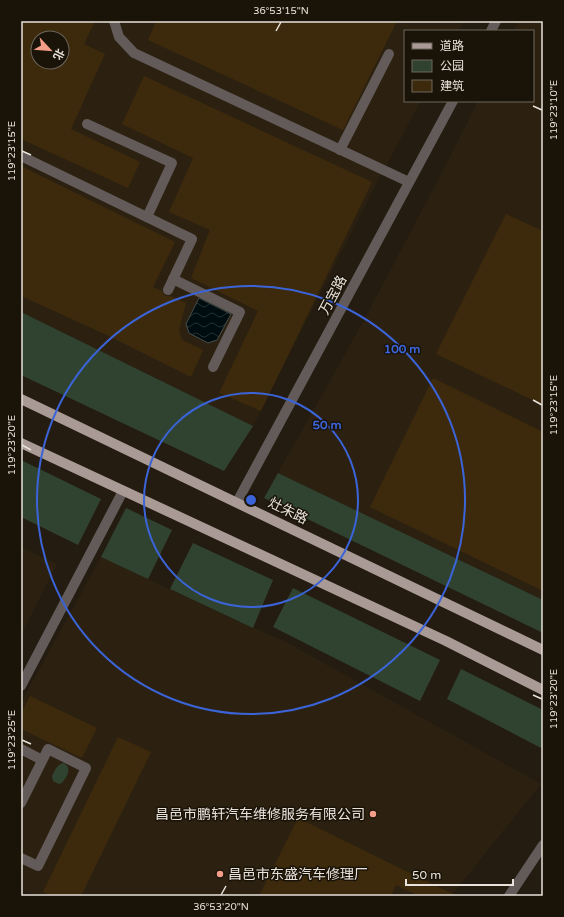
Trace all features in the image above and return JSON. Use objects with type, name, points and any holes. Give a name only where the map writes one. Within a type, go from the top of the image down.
[{"type":"main road","name":"灶朱路","points":[[21,398],[543,650]]},
{"type":"main road","points":[[21,442],[446,641],[543,690]]},
{"type":"street","points":[[114,21],[119,37],[134,52],[409,182]]},
{"type":"street","points":[[491,30],[496,21]]},
{"type":"street","points":[[340,150],[389,54]]},
{"type":"street","name":"万宝路","points":[[237,502],[452,102]]},
{"type":"street","points":[[87,124],[172,163],[147,217]]},
{"type":"street","points":[[21,156],[192,239],[168,290]]},
{"type":"street","points":[[173,279],[240,312],[213,367]]},
{"type":"street","points":[[21,686],[123,491]]},
{"type":"street","points":[[21,749],[42,760]]},
{"type":"street","points":[[21,803],[48,749],[86,768],[38,866],[21,858]]},
{"type":"street","points":[[508,896],[543,845]]},
{"type":"shaded area","points":[[21,21],[464,21],[459,30],[404,30],[404,102],[420,102],[376,184],[253,426],[21,312]]},
{"type":"shaded area","points":[[519,21],[543,21],[543,600],[278,473],[364,320],[477,102],[534,102],[534,30],[514,30]]},
{"type":"shaded area","points":[[21,547],[57,564],[21,635]]},
{"type":"shaded area","points":[[101,557],[233,619],[286,642],[541,784],[451,896],[36,896],[21,889],[21,703]]},
{"type":"green space","points":[[21,312],[253,426],[224,471],[21,375]]},
{"type":"green space","points":[[21,460],[101,499],[78,545],[21,517]]},
{"type":"green space","points":[[278,473],[543,600],[543,633],[264,498]]},
{"type":"green space","points":[[126,508],[172,530],[148,579],[101,557]]},
{"type":"green space","points":[[193,543],[273,580],[253,628],[170,589]]},
{"type":"green space","points":[[293,588],[440,660],[420,701],[273,627]]},
{"type":"green space","points":[[461,669],[543,710],[543,749],[447,699]]},
{"type":"green space","points":[[63,763],[68,767],[68,772],[64,781],[59,784],[53,781],[52,776],[58,766]]},
{"type":"water","points":[[199,298],[231,314],[217,340],[208,343],[189,333],[186,324]]},
{"type":"building","points":[[21,21],[95,21],[84,44],[105,54],[71,129],[140,162],[128,188],[21,139]]},
{"type":"building","points":[[156,21],[397,21],[343,130],[148,40]]},
{"type":"building","points":[[144,76],[372,182],[261,411],[219,393],[258,311],[191,278],[210,230],[169,212],[193,158],[122,124]]},
{"type":"building","points":[[21,166],[175,242],[153,287],[162,291],[165,296],[171,296],[186,303],[179,330],[182,340],[203,350],[191,377],[107,335],[21,296]]},
{"type":"building","points":[[506,214],[543,231],[543,405],[436,354]]},
{"type":"building","points":[[433,378],[543,432],[543,591],[370,507]]},
{"type":"building","points":[[30,696],[97,728],[82,758],[21,729],[21,714]]},
{"type":"building","points":[[118,737],[151,752],[81,896],[52,896],[43,892]]},
{"type":"building","points":[[298,818],[457,896],[419,896],[396,885],[391,896],[259,896]]},
{"type":"place","name":"昌邑市鹏轩汽车维修服务有限公司","points":[[373,814]]},
{"type":"place","name":"昌邑市东盛汽车修理厂","points":[[220,874]]}]
